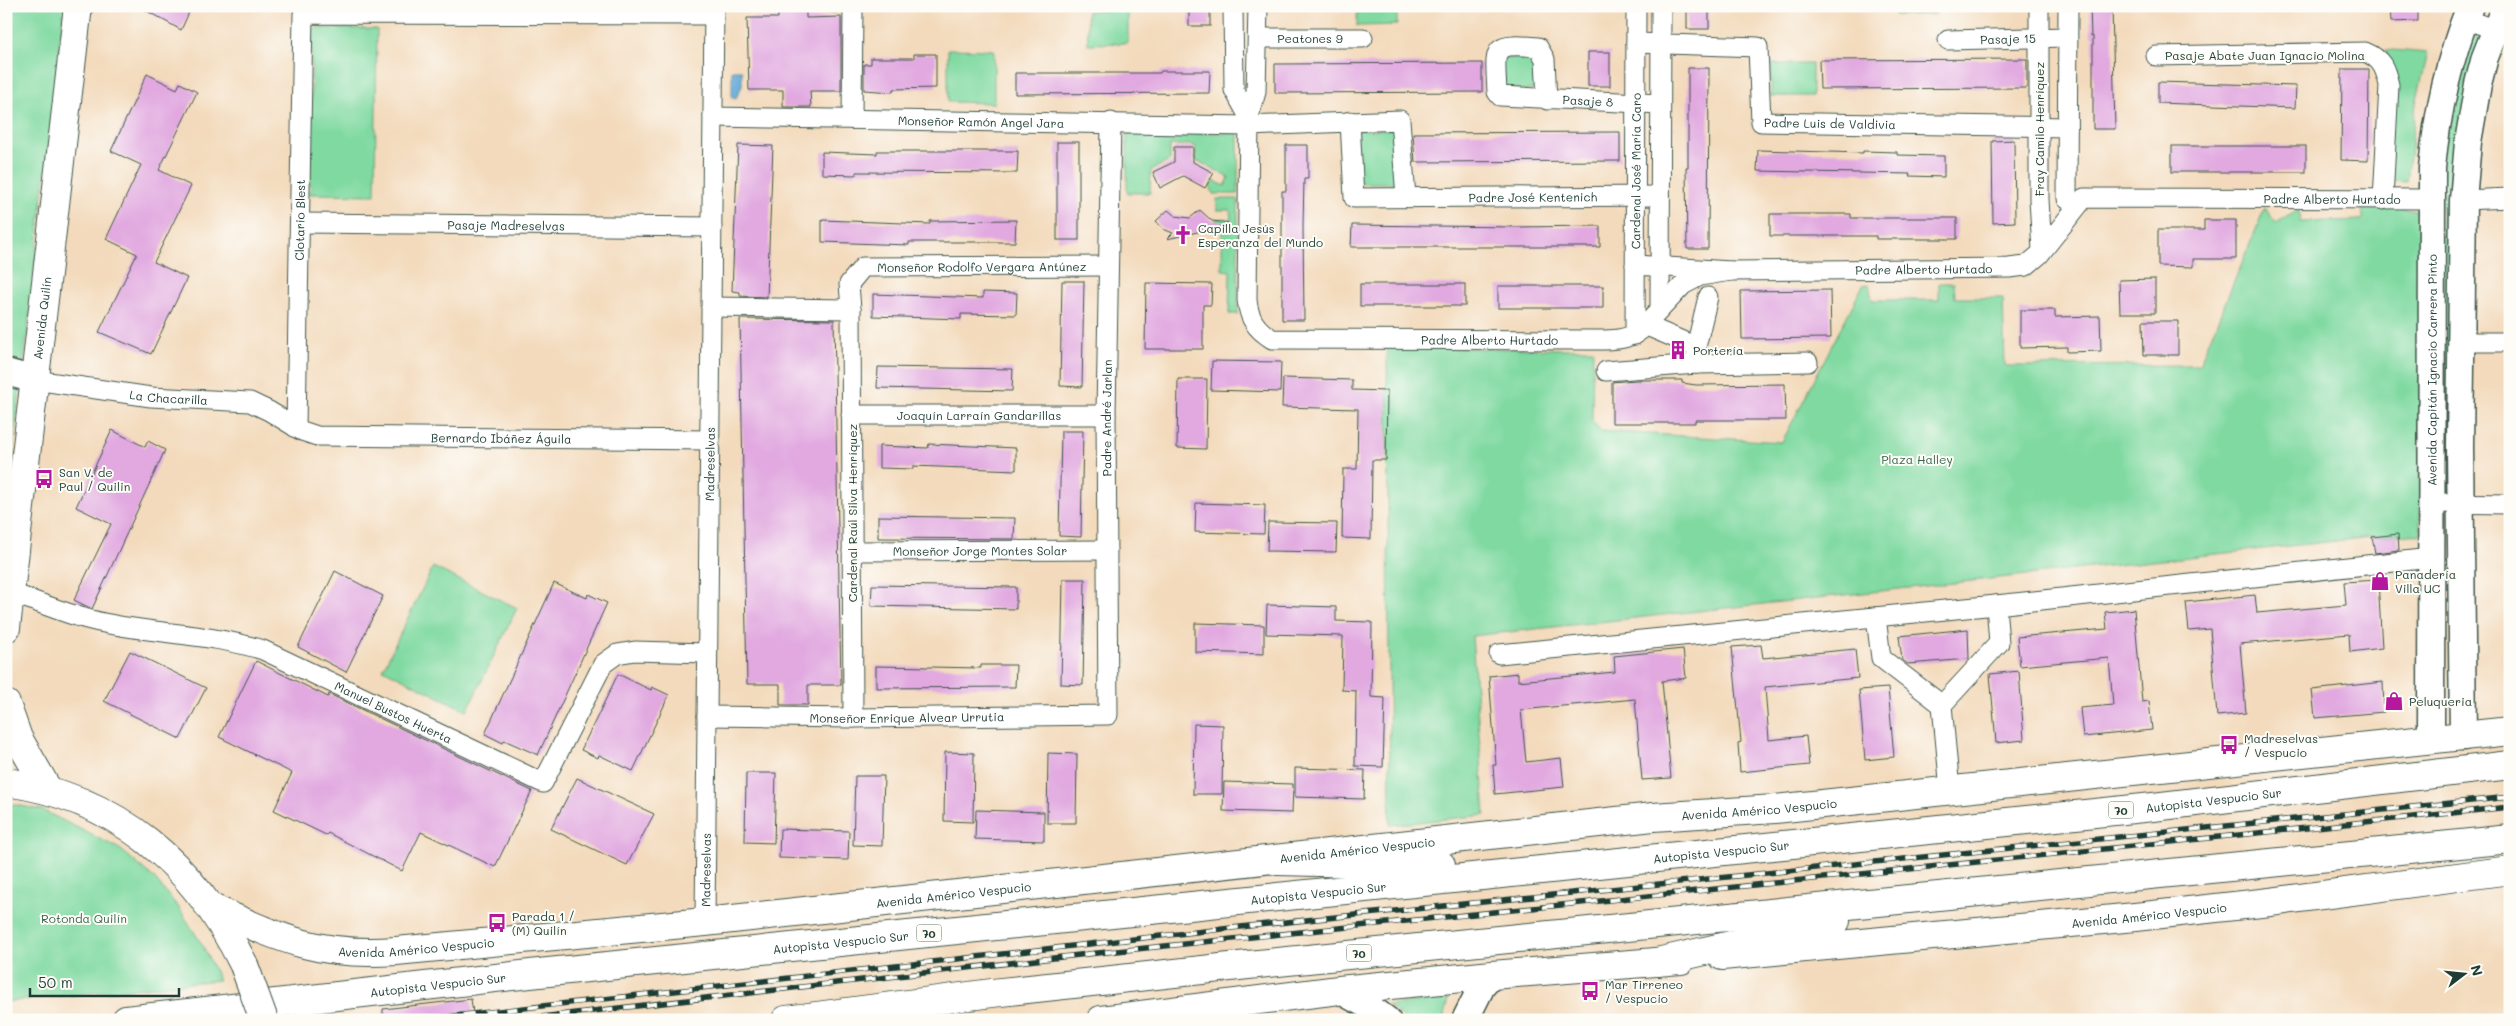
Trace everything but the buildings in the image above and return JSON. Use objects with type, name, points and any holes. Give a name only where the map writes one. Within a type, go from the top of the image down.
[{"type":"main road","name":"Avenida Quilín","points":[[6,628],[78,6]]},
{"type":"main road","points":[[6,704],[18,738],[48,790]]},
{"type":"main road","name":"Avenida Américo Vespucio","points":[[212,908],[285,939],[316,948],[357,953],[704,922],[1653,817],[1775,809],[2510,731]]},
{"type":"main road","name":"Autopista Vespucio Sur","points":[[126,1020],[539,972],[730,954],[2153,806],[2510,764]]},
{"type":"main road","points":[[6,782],[48,790],[99,810],[146,840],[182,872],[212,908],[244,965],[264,1020]]},
{"type":"main road","name":"70","points":[[786,1020],[1095,981],[1934,895],[2510,839]]},
{"type":"main road","points":[[1277,860],[1430,864],[1529,870]]},
{"type":"main road","name":"Avenida Américo Vespucio","points":[[1101,1020],[1340,990],[2145,916],[2270,902],[2510,870]]},
{"type":"main road","points":[[1657,962],[1934,895]]},
{"type":"street","points":[[852,119],[853,6]]},
{"type":"street","points":[[1233,6],[1234,90],[1249,122]]},
{"type":"street","points":[[1249,122],[1256,92],[1258,6]]},
{"type":"street","name":"Cardenal José María Caro","points":[[1636,6],[1635,265],[1640,330]]},
{"type":"street","name":"Cardenal José María Caro","points":[[1660,309],[1661,6]]},
{"type":"street","name":"Fray Camilo Henríquez","points":[[2039,6],[2038,126],[2042,251]]},
{"type":"street","points":[[2068,6],[2067,127],[2076,199]]},
{"type":"street","points":[[2463,737],[2460,342],[2463,200],[2472,112],[2485,57],[2502,32],[2505,6]]},
{"type":"street","name":"Clotario Blest","points":[[296,428],[303,14],[714,11]]},
{"type":"street","name":"Madreselvas","points":[[704,922],[714,11]]},
{"type":"street","points":[[2468,13],[2502,32]]},
{"type":"street","name":"Avenida Capitán Ignacio Carrera Pinto","points":[[2431,740],[2430,199],[2439,107],[2452,55],[2468,13]]},
{"type":"street","name":"Pasaje 15","points":[[1948,40],[2067,37]]},
{"type":"street","name":"Peatones 9","points":[[1258,38],[1363,38]]},
{"type":"street","name":"Padre Luis de Valdivia","points":[[1636,43],[1758,47],[1761,122],[2067,127]]},
{"type":"street","name":"Pasaje Abate Juan Ignacio Molina","points":[[2156,56],[2365,52],[2374,55],[2386,69],[2389,85],[2383,200]]},
{"type":"street","name":"Pasaje 8","points":[[1547,100],[1660,104]]},
{"type":"street","name":"Monseñor Ramón Angel Jara","points":[[713,117],[1249,122]]},
{"type":"street","points":[[1249,122],[1400,120],[1406,197]]},
{"type":"street","name":"Padre José Kentenich","points":[[1350,121],[1354,198],[1660,196]]},
{"type":"street","name":"Padre André Jarlan","points":[[1108,715],[1106,414],[1111,122]]},
{"type":"street","name":"Padre Alberto Hurtado","points":[[1249,122],[1248,312],[1253,324],[1260,332],[1272,339],[1591,340],[1624,338],[1640,330],[1683,285],[1700,276],[1731,271]]},
{"type":"street","points":[[2463,200],[2510,198]]},
{"type":"street","name":"Padre Alberto Hurtado","points":[[2039,199],[2430,199]]},
{"type":"street","name":"Padre Alberto Hurtado","points":[[1635,265],[1731,271],[2009,268],[2026,266],[2042,251],[2076,199]]},
{"type":"street","name":"Pasaje Madreselvas","points":[[300,224],[712,227]]},
{"type":"street","name":"Monseñor Rodolfo Vergara Antúnez","points":[[851,309],[849,284],[863,267],[1108,266]]},
{"type":"street","points":[[1696,355],[1708,297]]},
{"type":"street","points":[[711,307],[851,309]]},
{"type":"street","name":"Cardenal Raúl Silva Henríquez","points":[[851,309],[853,718]]},
{"type":"street","points":[[1640,330],[1696,355]]},
{"type":"street","points":[[2460,342],[2510,342]]},
{"type":"street","points":[[1606,371],[1696,355],[1808,362]]},
{"type":"street","points":[[6,372],[35,380]]},
{"type":"street","name":"La Chacarilla","points":[[35,380],[151,396],[250,402],[269,410],[296,428]]},
{"type":"street","name":"Joaquín Larraín Gandarillas","points":[[851,415],[1106,414]]},
{"type":"street","name":"Bernardo Ibáñez Águila","points":[[296,428],[308,434],[325,436],[710,440]]},
{"type":"street","points":[[2430,503],[2510,504]]},
{"type":"street","name":"Monseñor Jorge Montes Solar","points":[[852,551],[1107,550]]},
{"type":"street","points":[[1499,654],[1996,605],[2431,558]]},
{"type":"street","name":"Manuel Bustos Huerta","points":[[10,592],[98,622],[241,643],[263,650],[543,783],[602,664],[617,654],[635,651],[707,653]]},
{"type":"street","points":[[1942,705],[1998,643],[1996,605]]},
{"type":"street","points":[[1876,617],[1881,658],[1942,705],[1950,790]]},
{"type":"street","name":"Monseñor Enrique Alvear Urrutia","points":[[707,716],[853,718],[1108,715]]},
{"type":"street","points":[[1465,1020],[1482,986],[1492,975]]},
{"type":"street","points":[[1340,990],[1365,1004],[1387,1020]]},
{"type":"green space","points":[[6,6],[64,6],[26,345],[6,498]]},
{"type":"green space","points":[[1357,6],[1397,6],[1397,25],[1357,26]]},
{"type":"green space","points":[[1895,6],[1936,6],[1936,14],[1895,15]]},
{"type":"green space","points":[[1087,11],[1128,11],[1128,43],[1088,44]]},
{"type":"green space","points":[[312,28],[377,29],[375,195],[310,194]]},
{"type":"green space","points":[[2470,29],[2481,33],[2448,490],[2442,489],[2441,151]]},
{"type":"green space","points":[[948,49],[994,50],[994,103],[948,102]]},
{"type":"green space","points":[[2386,51],[2428,53],[2416,103],[2407,182],[2389,181]]},
{"type":"green space","points":[[1495,58],[1536,58],[1536,90],[1495,90]]},
{"type":"green space","points":[[1771,64],[1812,64],[1812,96],[1771,96]]},
{"type":"green space","points":[[1395,129],[1396,183],[1358,183],[1357,130]]},
{"type":"green space","points":[[1127,133],[1238,133],[1238,194],[1213,194],[1210,185],[1214,181],[1225,186],[1229,178],[1196,160],[1195,145],[1170,145],[1170,161],[1151,170],[1150,193],[1127,193]]},
{"type":"green space","points":[[1217,199],[1238,199],[1238,314],[1229,314],[1230,271],[1222,270],[1222,225],[1216,224],[1216,219],[1231,219],[1230,210],[1217,210]]},
{"type":"green space","name":"Plaza Halley","points":[[2400,207],[2420,211],[2420,535],[2398,534],[1472,636],[1485,815],[1390,825],[1387,348],[1593,349],[1592,421],[1601,431],[1782,442],[1863,285],[1869,284],[1872,300],[1939,300],[1939,283],[1954,283],[1955,298],[2003,298],[2005,366],[2199,365],[2265,208],[2276,223],[2299,210],[2300,222],[2362,220],[2362,208]]},
{"type":"green space","points":[[433,567],[517,608],[467,711],[383,669]]},
{"type":"green space","name":"Rotonda Quilín","points":[[6,803],[42,810],[120,849],[153,877],[179,908],[203,946],[219,980],[6,1002]]},
{"type":"green space","points":[[1448,999],[1443,1020],[1406,1020],[1387,1005]]},
{"type":"water","points":[[814,6],[836,6],[836,13],[814,13]]},
{"type":"water","points":[[732,70],[742,70],[742,86],[736,98],[732,98]]},
{"type":"railway","points":[[419,1020],[1258,925],[2510,797]]},
{"type":"railway","points":[[515,1020],[1088,954],[2510,807]]},
{"type":"place","name":"Capilla Jesús Esperanza del Mundo","points":[[1183,235]]},
{"type":"place","name":"Portería","points":[[1678,350]]},
{"type":"place","name":"San V. de Paul / Quilin","points":[[44,479]]},
{"type":"place","name":"Panadería Villa UC","points":[[2380,581]]},
{"type":"place","name":"Peluqueria","points":[[2394,701]]},
{"type":"place","name":"Madreselvas / Vespucio","points":[[2229,745]]},
{"type":"place","name":"Parada 1 / (M) Quilín","points":[[497,923]]},
{"type":"place","name":"Mar Tirreneo / Vespucio","points":[[1590,991]]}]
